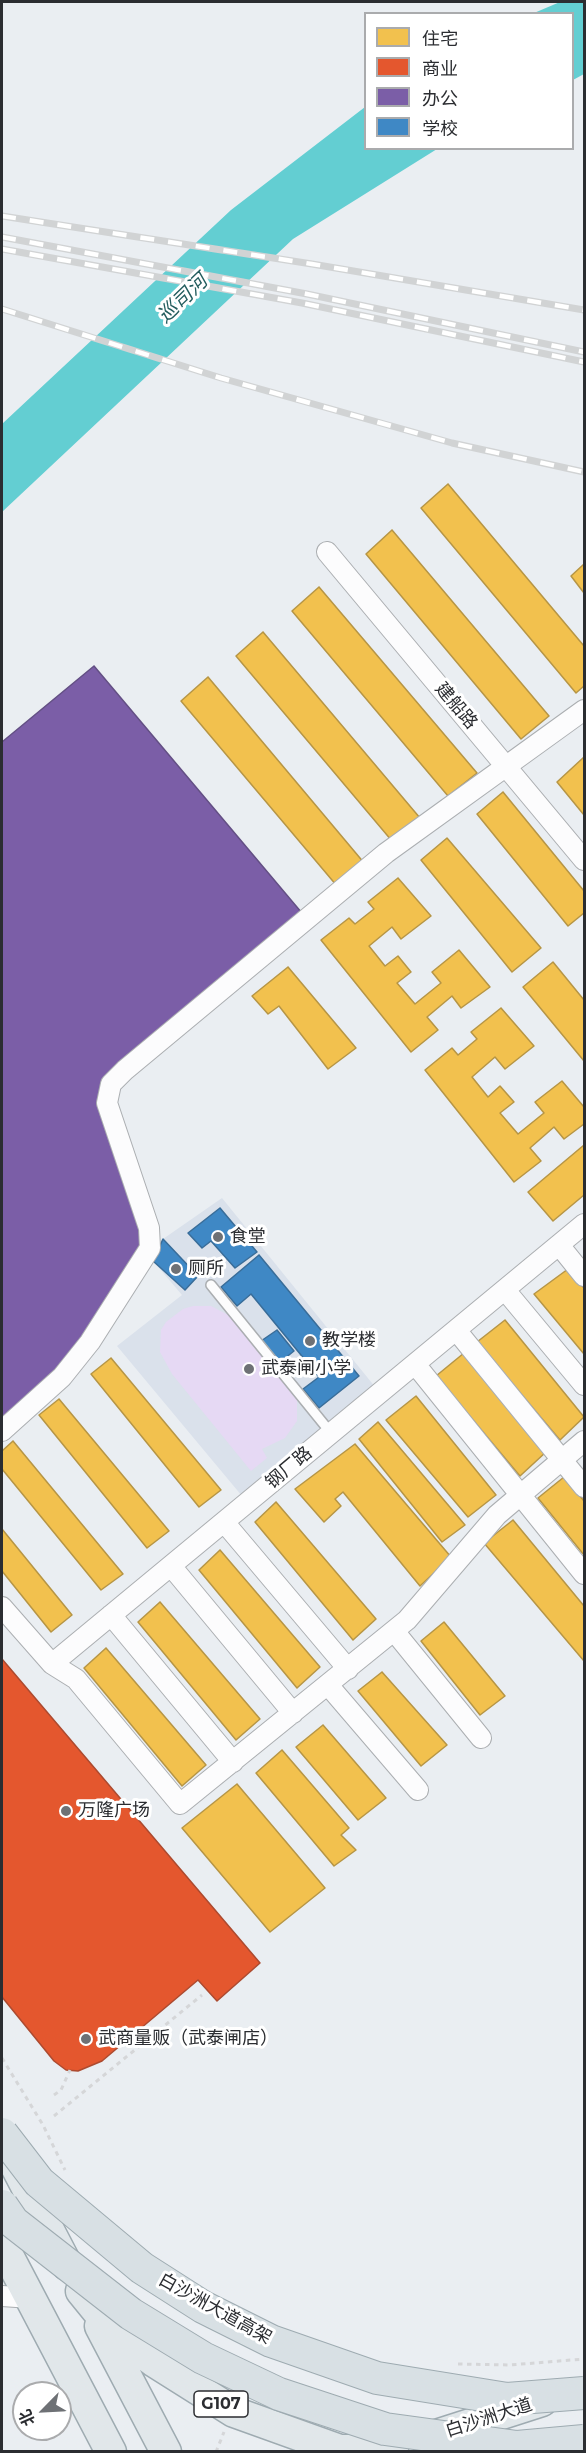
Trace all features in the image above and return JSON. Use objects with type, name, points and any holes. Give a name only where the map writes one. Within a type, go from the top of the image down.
[{"type":"highway","name":"白沙洲大道高架","points":[[2,2136],[39,2182],[142,2268],[203,2307],[271,2341],[387,2379],[507,2399],[585,2393]]},
{"type":"highway","points":[[2,2206],[13,2222],[131,2314],[203,2358],[279,2394],[385,2429],[517,2447],[585,2441]]},
{"type":"main road","name":"白沙洲大道","points":[[2,2136],[166,2451]]},
{"type":"main road","points":[[2,2244],[111,2451]]},
{"type":"main road","name":"白沙洲大道","points":[[81,2291],[116,2334],[153,2361],[234,2412],[340,2450],[391,2451],[585,2388]]},
{"type":"street","name":"建船路","points":[[327,552],[585,860]]},
{"type":"street","points":[[2,1431],[62,1377],[90,1342],[150,1248],[149,1228],[107,1103],[111,1084],[124,1070],[386,852],[585,710]]},
{"type":"street","name":"钢厂路","points":[[52,1664],[585,1224]]},
{"type":"street","points":[[559,1245],[585,1276]]},
{"type":"street","points":[[505,1290],[585,1385]]},
{"type":"street","points":[[456,1330],[585,1487]]},
{"type":"street","points":[[415,1364],[585,1574]]},
{"type":"street","points":[[2,1607],[52,1664],[76,1679],[180,1804],[407,1620],[497,1515],[585,1441]]},
{"type":"street","points":[[224,1522],[348,1669]]},
{"type":"street","points":[[171,1566],[293,1713]]},
{"type":"street","points":[[111,1615],[233,1762]]},
{"type":"street","points":[[394,1631],[481,1738]]},
{"type":"street","points":[[328,1685],[417,1791]]},
{"type":"street","points":[[2,2296],[31,2298]]},
{"type":"lane","points":[[211,1285],[331,1433]]},
{"type":"path","points":[[54,2116],[202,1995]]},
{"type":"path","points":[[2,2058],[43,2126],[51,2147],[73,2178]]},
{"type":"path","points":[[54,2095],[61,2090],[70,2070]]},
{"type":"path","points":[[454,2364],[510,2365],[585,2359]]},
{"type":"path","points":[[216,2451],[226,2425]]},
{"type":"shaded area","name":"武泰闸小学","points":[[222,1198],[380,1393],[247,1502],[117,1346],[182,1295],[153,1261],[150,1248]]},
{"type":"shaded area","points":[[193,1306],[211,1306],[228,1315],[297,1399],[297,1421],[285,1438],[262,1449],[267,1458],[251,1471],[172,1374],[160,1352],[161,1330],[166,1322],[183,1309]]},
{"type":"water","points":[[560,2],[584,2],[584,74],[574,79],[574,12],[536,12]]},
{"type":"water","name":"巡司河","points":[[364,108],[364,150],[435,150],[293,239],[2,512],[2,424],[231,210]]},
{"type":"building: 住宅","points":[[448,484],[584,646],[584,686],[576,693],[421,508]]},
{"type":"building: 住宅","points":[[392,530],[549,716],[521,739],[366,554]]},
{"type":"building: 住宅","points":[[584,564],[584,593],[571,576]]},
{"type":"building: 住宅","points":[[319,587],[477,773],[448,796],[292,611]]},
{"type":"building: 住宅","points":[[263,632],[420,818],[392,841],[236,656]]},
{"type":"building: 住宅","points":[[208,677],[365,864],[337,886],[181,701]]},
{"type":"building: 住宅","points":[[584,757],[584,815],[557,782]]},
{"type":"building: 住宅","points":[[503,792],[584,891],[584,913],[568,926],[477,814]]},
{"type":"building: 住宅","points":[[447,838],[541,948],[512,972],[421,860]]},
{"type":"building: 住宅","points":[[398,878],[431,916],[401,939],[392,927],[369,946],[385,966],[398,956],[411,972],[397,983],[415,1004],[441,983],[432,972],[459,950],[490,987],[461,1008],[452,996],[427,1017],[438,1030],[411,1052],[321,940],[349,918],[355,924],[374,909],[368,902]]},
{"type":"building: 住宅","points":[[553,962],[584,1000],[584,1061],[523,987]]},
{"type":"building: 住宅","points":[[288,967],[356,1048],[328,1069],[279,1006],[268,1014],[252,996]]},
{"type":"building: 住宅","points":[[501,1008],[534,1046],[505,1069],[495,1057],[472,1077],[488,1097],[500,1086],[514,1102],[500,1113],[518,1134],[544,1113],[535,1102],[562,1081],[584,1107],[584,1124],[564,1139],[554,1127],[530,1148],[541,1161],[514,1182],[425,1070],[452,1048],[458,1055],[477,1039],[471,1032]]},
{"type":"building: 住宅","points":[[584,1145],[584,1195],[553,1221],[528,1192]]},
{"type":"building: 住宅","points":[[568,1269],[584,1288],[584,1354],[534,1294]]},
{"type":"building: 住宅","points":[[505,1320],[584,1417],[560,1440],[477,1342]]},
{"type":"building: 住宅","points":[[464,1353],[546,1452],[520,1476],[436,1376]]},
{"type":"building: 住宅","points":[[111,1358],[221,1490],[199,1507],[91,1374]]},
{"type":"building: 住宅","points":[[416,1396],[496,1495],[468,1517],[386,1420]]},
{"type":"building: 住宅","points":[[59,1399],[169,1531],[147,1548],[39,1415]]},
{"type":"building: 住宅","points":[[378,1422],[465,1525],[442,1542],[359,1439]]},
{"type":"building: 住宅","points":[[13,1441],[123,1574],[101,1590],[2,1469],[2,1451]]},
{"type":"building: 住宅","points":[[355,1444],[451,1557],[420,1586],[343,1492],[335,1499],[341,1506],[324,1522],[295,1489]]},
{"type":"building: 住宅","points":[[564,1477],[584,1501],[584,1555],[538,1498]]},
{"type":"building: 住宅","points":[[276,1502],[376,1619],[353,1640],[255,1522]]},
{"type":"building: 住宅","points":[[513,1520],[584,1606],[584,1661],[484,1543]]},
{"type":"building: 住宅","points":[[2,1529],[72,1615],[51,1632],[2,1571]]},
{"type":"building: 住宅","points":[[220,1550],[320,1667],[297,1688],[199,1570]]},
{"type":"building: 住宅","points":[[160,1602],[260,1719],[236,1740],[138,1622]]},
{"type":"building: 住宅","points":[[444,1622],[505,1696],[480,1715],[421,1641]]},
{"type":"building: 住宅","points":[[106,1648],[206,1765],[182,1786],[84,1668]]},
{"type":"building: 住宅","points":[[382,1672],[447,1745],[421,1766],[358,1691]]},
{"type":"building: 住宅","points":[[323,1725],[386,1798],[358,1820],[296,1747]]},
{"type":"building: 住宅","points":[[282,1750],[349,1828],[341,1835],[356,1850],[334,1866],[256,1773]]},
{"type":"building: 住宅","points":[[237,1784],[325,1888],[270,1932],[182,1828]]},
{"type":"building: 商业","name":"万隆广场","points":[[2,1659],[260,1963],[217,2001],[198,1980],[102,2061],[78,2071],[66,2070],[54,2061],[2,1997]]},
{"type":"building: 办公","points":[[94,666],[307,919],[111,1084],[150,1248],[90,1342],[2,1431],[2,742]]},
{"type":"building: 学校","name":"食堂","points":[[220,1208],[257,1252],[235,1268],[211,1241],[202,1248],[188,1233]]},
{"type":"building: 学校","name":"厕所","points":[[163,1239],[198,1276],[185,1290],[153,1261]]},
{"type":"building: 学校","name":"教学楼","points":[[259,1255],[359,1376],[319,1408],[303,1389],[319,1377],[251,1294],[237,1306],[221,1287]]},
{"type":"building: 学校","points":[[277,1330],[294,1351],[279,1363],[261,1341]]},
{"type":"railway","points":[[2,216],[312,264],[584,310]]},
{"type":"railway","points":[[2,237],[307,294],[584,352]]},
{"type":"railway","points":[[2,249],[302,303],[584,362]]},
{"type":"railway","points":[[2,309],[221,378],[452,443],[584,472]]},
{"type":"place","name":"食堂","points":[[218,1237]]},
{"type":"place","name":"厕所","points":[[176,1269]]},
{"type":"place","name":"教学楼","points":[[310,1341]]},
{"type":"place","name":"武泰闸小学","points":[[249,1369]]},
{"type":"place","name":"万隆广场","points":[[66,1811]]},
{"type":"place","name":"武商量贩（武泰闸店）","points":[[86,2039]]}]
